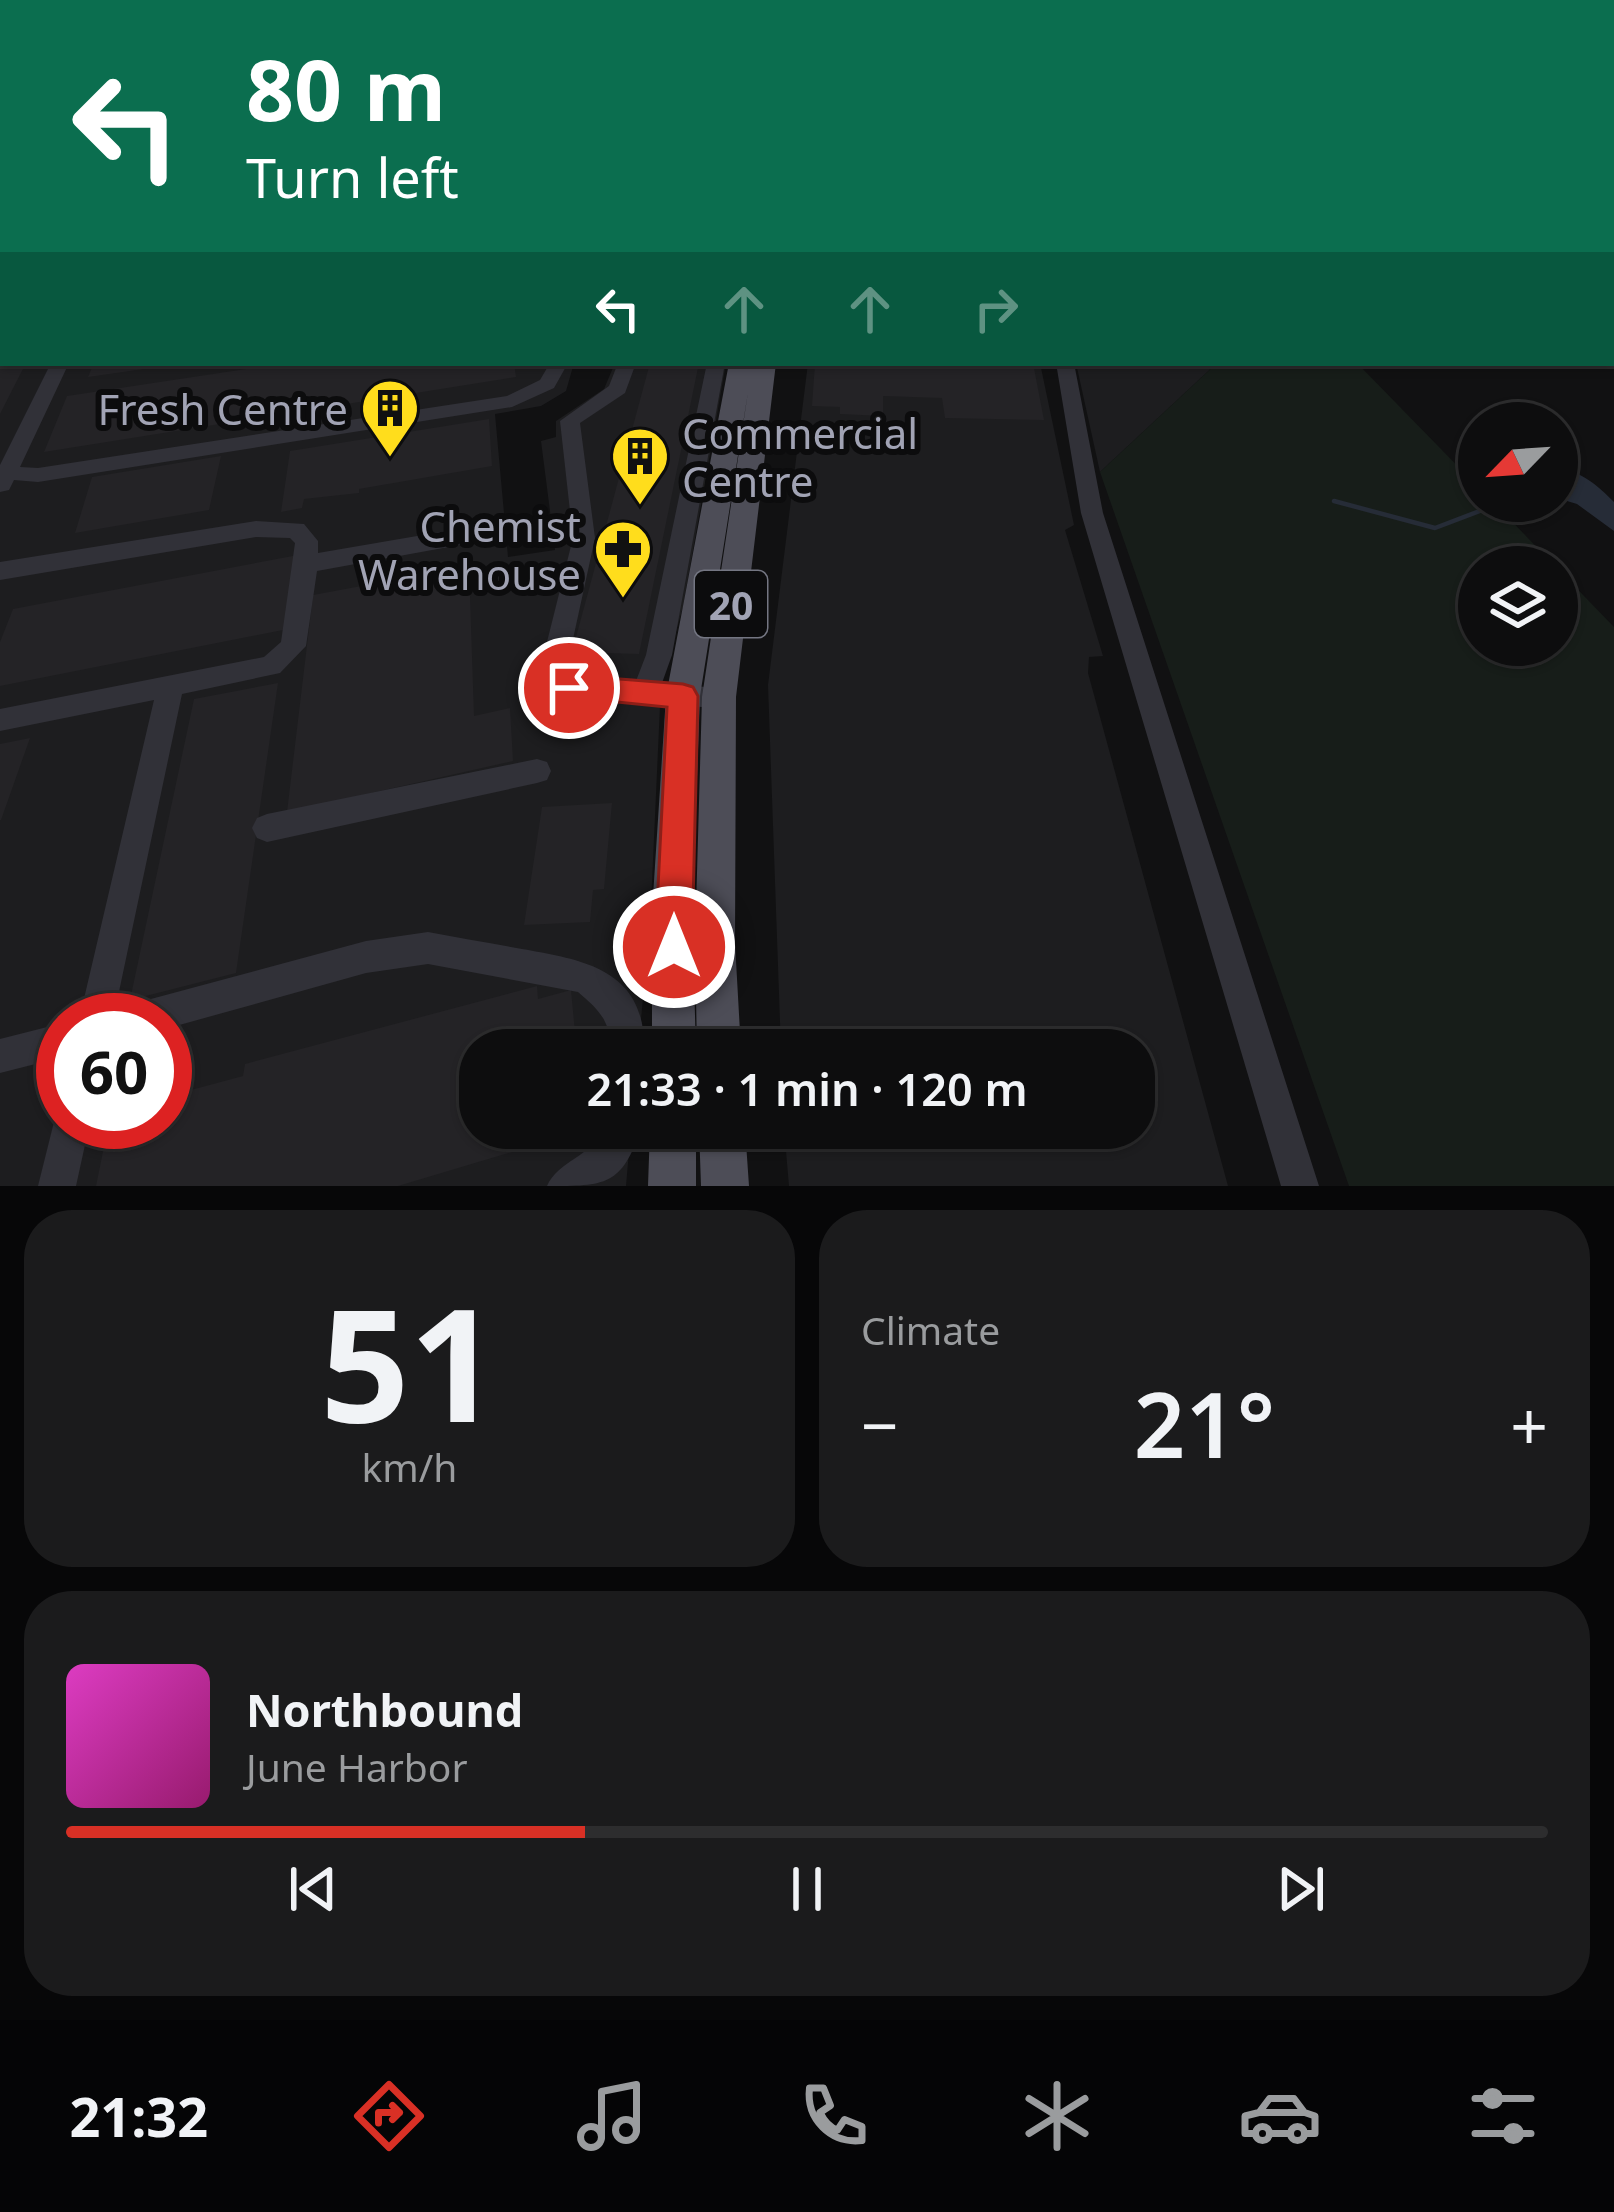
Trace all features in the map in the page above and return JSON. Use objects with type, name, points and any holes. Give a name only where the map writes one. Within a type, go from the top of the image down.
[{"type":"main road","name":"20","points":[[674,1029],[672,912],[741,366]]},
{"type":"main road","name":"20","points":[[718,1029],[701,696],[763,366]]},
{"type":"main road","points":[[672,1186],[673,1149]]},
{"type":"main road","points":[[723,1149],[725,1186]]},
{"type":"street","points":[[3,478],[59,366]]},
{"type":"street","points":[[3,478],[512,401],[537,393],[557,366]]},
{"type":"street","points":[[626,366],[617,389],[570,421],[584,538],[555,662],[569,688],[701,696]]},
{"type":"street","points":[[645,693],[659,655],[715,366]]},
{"type":"street","points":[[1066,366],[1092,513],[1300,1186]]},
{"type":"street","points":[[0,571],[282,527],[296,530],[308,541],[292,646],[284,657],[254,670],[0,720]]},
{"type":"street","points":[[305,564],[487,532]]},
{"type":"street","points":[[102,993],[171,685]]},
{"type":"street","points":[[267,828],[538,771]]},
{"type":"street","points":[[192,1005],[366,957],[428,948],[585,976],[610,996],[628,1029]]},
{"type":"street","points":[[0,1056],[36,1047]]},
{"type":"street","points":[[58,1186],[67,1149]]},
{"type":"street","points":[[566,1186],[598,1170],[617,1149]]},
{"type":"shaded area","points":[[0,366],[573,366],[566,391],[541,406],[495,414],[508,557],[555,550],[541,441],[556,437],[556,421],[604,389],[614,366],[725,366],[683,607],[661,684],[650,926],[640,1029],[459,1029],[459,1149],[629,1149],[626,1186],[0,1186]]},
{"type":"shaded area","points":[[808,366],[1041,366],[1074,525],[1065,530],[1103,656],[1089,657],[1088,673],[1228,1186],[789,1186],[786,1149],[1155,1149],[1155,1029],[780,1029],[768,685]]},
{"type":"shaded area","points":[[1077,366],[1214,366],[1100,472]]},
{"type":"shaded area","points":[[1214,366],[1360,366],[1458,466],[1458,522],[1512,522],[1536,546],[1458,546],[1458,666],[1578,666],[1578,590],[1614,627],[1614,1186],[1349,1186],[1100,472]]},
{"type":"shaded area","points":[[1578,475],[1614,502],[1614,531],[1578,505]]},
{"type":"building","points":[[0,366],[24,366],[0,414]]},
{"type":"building","points":[[93,366],[165,366],[88,377]]},
{"type":"building","points":[[266,366],[514,366],[516,377],[44,452],[67,396]]},
{"type":"building","name":"Commercial Centre","points":[[649,366],[698,366],[639,654],[572,652]]},
{"type":"building","points":[[815,366],[1034,366],[1044,420],[945,418],[942,398],[883,396],[883,416],[840,414],[840,407],[812,406]]},
{"type":"building","name":"Fresh Centre","points":[[489,419],[492,466],[304,499],[302,508],[281,512],[290,451]]},
{"type":"building","points":[[221,456],[209,510],[75,533],[92,477]]},
{"type":"building","points":[[298,555],[288,629],[0,686],[0,642],[13,609]]},
{"type":"building","points":[[469,566],[474,716],[510,708],[513,761],[287,812],[313,595]]},
{"type":"building","points":[[278,683],[236,973],[157,993],[131,993],[194,699]]},
{"type":"building","points":[[30,738],[1,820],[0,820],[0,744]]},
{"type":"building","points":[[612,803],[604,889],[593,890],[590,922],[524,925],[542,807]]},
{"type":"building","points":[[537,986],[538,999],[571,990],[575,1029],[459,1029],[459,1149],[522,1149],[398,1186],[96,1186],[104,1149],[192,1149],[192,1090],[243,1076],[245,1064]]},
{"type":"waterway","points":[[1334,501],[1435,528],[1458,519]]},
{"type":"place","name":"Fresh Centre","points":[[390,459]]},
{"type":"place","name":"Commercial Centre","points":[[640,507]]},
{"type":"place","name":"Chemist Warehouse","points":[[623,600]]},
{"type":"route","points":[[569,688],[683,696],[674,947]]}]
